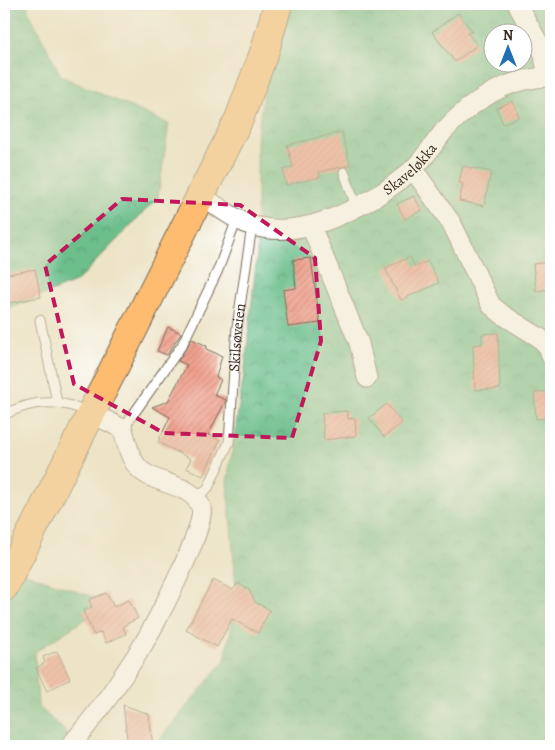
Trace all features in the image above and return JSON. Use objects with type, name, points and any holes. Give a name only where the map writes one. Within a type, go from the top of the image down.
[{"type":"main road","points":[[4,587],[239,119],[265,50],[278,4]]},
{"type":"street","points":[[517,4],[543,51],[550,77]]},
{"type":"street","name":"Skaveløkka","points":[[244,223],[280,231],[312,226],[357,209],[379,196],[413,169],[445,131],[480,98],[501,87],[550,77]]},
{"type":"street","points":[[413,169],[452,224],[491,305],[503,315],[540,338],[549,348],[551,356]]},
{"type":"street","points":[[202,196],[244,223]]},
{"type":"street","points":[[312,226],[359,343],[367,378]]},
{"type":"street","points":[[70,746],[94,718],[142,647],[199,530],[202,509],[196,498],[172,484],[146,473],[137,466],[123,429],[92,413]]},
{"type":"lane","points":[[344,172],[357,209]]},
{"type":"lane","points":[[123,429],[182,345],[218,270],[244,223]]},
{"type":"lane","name":"Skilsøveien","points":[[196,498],[208,488],[229,442],[244,223]]},
{"type":"lane","points":[[40,320],[57,402]]},
{"type":"lane","points":[[4,416],[14,409],[27,404],[57,402],[75,406],[92,413]]},
{"type":"lane","points":[[4,410],[14,409]]},
{"type":"highlighted area","points":[[122,199],[240,205],[315,258],[321,341],[292,438],[164,433],[74,384],[45,265]]},
{"type":"green space","points":[[4,4],[27,4],[28,10],[61,76],[169,124],[158,197],[77,281],[4,311]]},
{"type":"green space","points":[[283,4],[551,4],[551,746],[154,746],[225,660],[237,597],[227,482],[245,368],[257,254],[257,136],[275,22]]},
{"type":"green space","points":[[4,553],[20,571],[110,603],[35,652],[38,706],[81,746],[4,746]]},
{"type":"building","points":[[458,13],[473,32],[467,32],[477,45],[455,62],[432,32]]},
{"type":"building","points":[[513,101],[519,117],[503,124],[496,108]]},
{"type":"building","points":[[342,132],[350,165],[319,172],[320,177],[286,185],[283,170],[293,167],[287,145]]},
{"type":"building","points":[[463,166],[491,172],[484,206],[459,201],[463,184],[459,183]]},
{"type":"building","points":[[414,196],[422,210],[405,219],[397,204]]},
{"type":"building","points":[[410,257],[415,267],[428,261],[439,283],[401,300],[385,268]]},
{"type":"building","points":[[311,258],[320,323],[288,327],[283,290],[296,288],[293,260]]},
{"type":"building","points":[[551,262],[551,289],[536,291],[533,264]]},
{"type":"building","points":[[35,269],[41,297],[4,304],[4,275]]},
{"type":"building","points":[[168,327],[181,333],[167,355],[157,351]]},
{"type":"building","points":[[498,333],[500,389],[475,390],[473,345],[482,344],[482,334]]},
{"type":"building","points":[[192,339],[207,346],[206,349],[222,356],[216,377],[221,380],[214,395],[226,400],[208,435],[220,440],[203,476],[186,468],[191,459],[158,442],[170,417],[152,407],[168,401],[187,365],[178,361]]},
{"type":"building","points":[[551,391],[551,418],[536,419],[534,393]]},
{"type":"building","points":[[387,404],[402,423],[384,437],[369,418]]},
{"type":"building","points":[[347,411],[348,419],[355,418],[356,436],[324,440],[322,413]]},
{"type":"building","points":[[213,580],[233,590],[238,583],[249,590],[255,602],[270,610],[258,633],[232,619],[217,647],[186,630]]},
{"type":"building","points":[[106,593],[114,607],[129,600],[138,618],[123,626],[126,634],[106,643],[101,632],[94,635],[83,611],[92,607],[89,600]]},
{"type":"building","points":[[57,651],[70,679],[47,691],[36,668],[45,663],[43,657]]},
{"type":"building","points":[[123,705],[149,714],[153,746],[128,746]]}]
